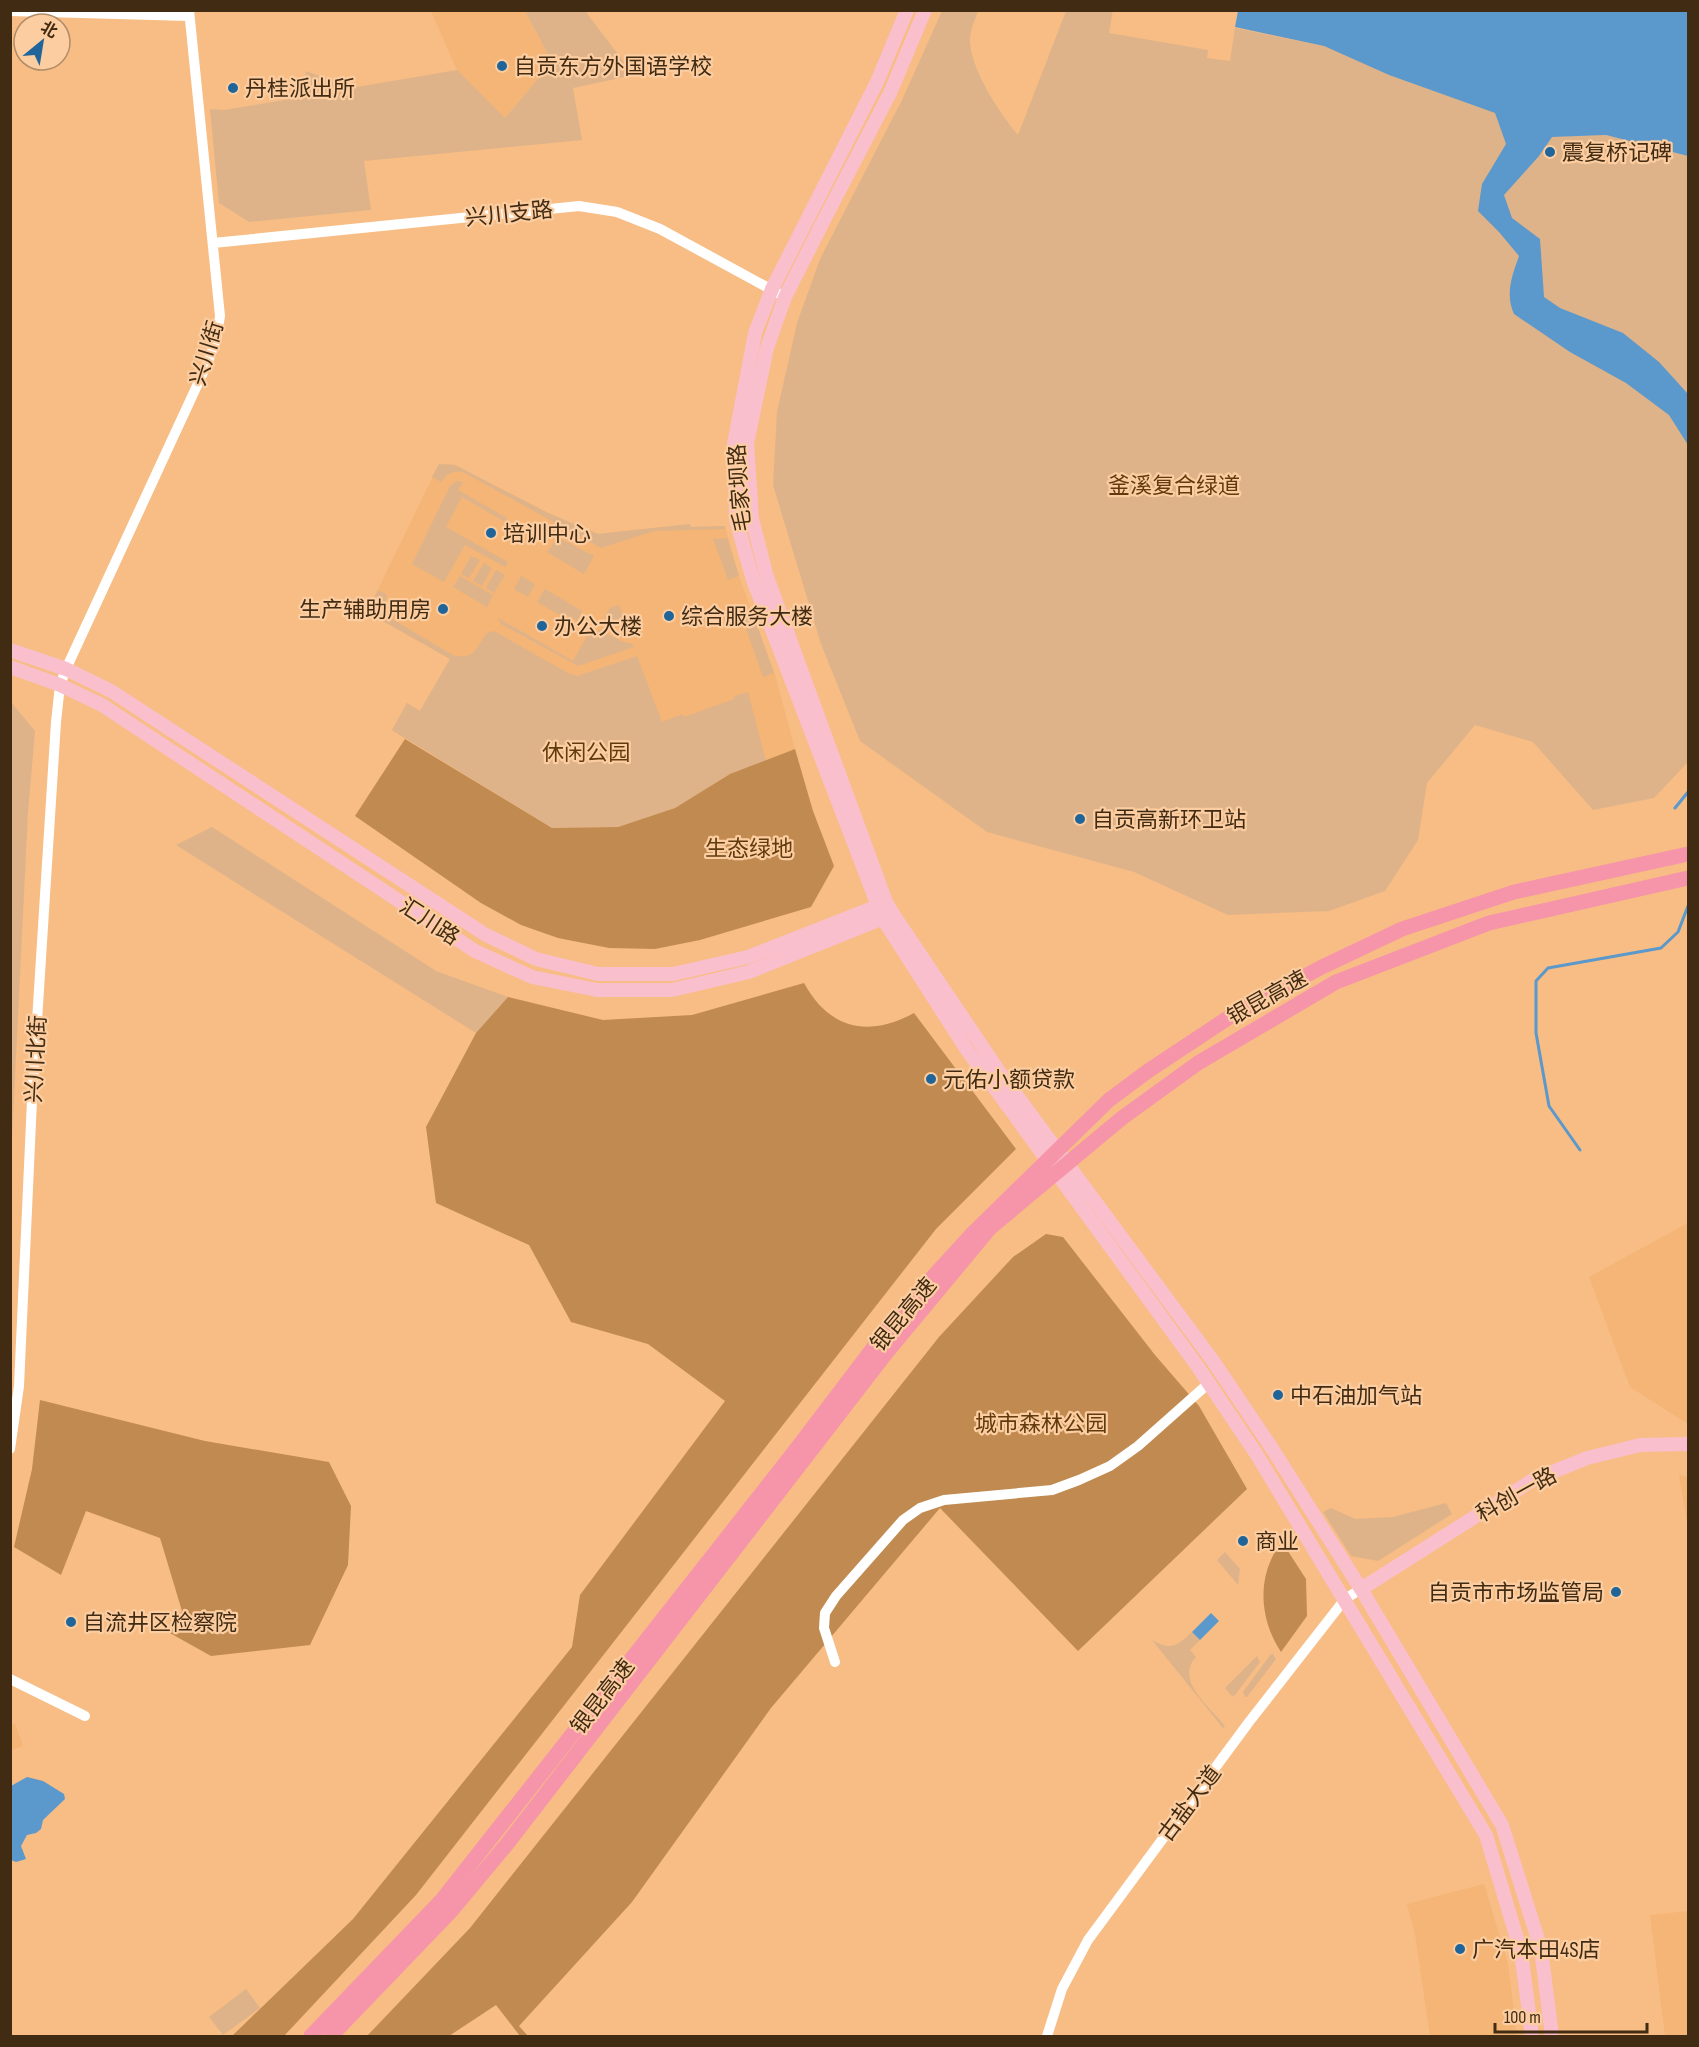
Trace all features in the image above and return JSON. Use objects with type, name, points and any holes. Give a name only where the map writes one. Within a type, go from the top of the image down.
[{"type":"highway","name":"银昆高速","points":[[331,2037],[452,1910],[507,1844],[894,1343],[990,1228],[1036,1183],[1109,1100],[1234,1014],[1322,966],[1402,929],[1514,892],[1689,854]]},
{"type":"highway","name":"银昆高速","points":[[311,2037],[442,1900],[795,1451],[899,1314],[973,1233],[1122,1118],[1198,1063],[1336,982],[1489,923],[1689,878]]},
{"type":"main road","name":"毛家坝路","points":[[885,910],[753,580],[736,519],[734,444],[755,333],[772,289],[877,82],[907,10]]},
{"type":"main road","name":"毛家坝路","points":[[885,910],[767,577],[752,519],[747,443],[767,348],[785,297],[890,93],[925,10]]},
{"type":"main road","name":"汇川路","points":[[10,650],[66,669],[111,691],[486,935],[536,958],[598,974],[673,974],[748,957],[885,910]]},
{"type":"main road","name":"汇川路","points":[[10,667],[60,685],[102,705],[475,951],[532,977],[597,990],[672,990],[749,972],[885,910]]},
{"type":"main road","points":[[885,910],[967,1050],[1209,1383],[1257,1455],[1486,1835],[1521,1952],[1532,2037]]},
{"type":"main road","points":[[885,910],[1000,1073],[1213,1361],[1271,1447],[1361,1589],[1502,1825],[1541,1949],[1552,2037]]},
{"type":"main road","name":"科创一路","points":[[1361,1589],[1533,1480],[1587,1458],[1622,1449],[1640,1445],[1689,1444]]},
{"type":"street","points":[[10,11],[189,14]]},
{"type":"street","name":"兴川街","points":[[66,669],[189,405],[216,340],[220,316],[189,14]]},
{"type":"street","name":"兴川支路","points":[[213,243],[579,206],[617,212],[660,229],[785,297]]},
{"type":"street","name":"兴川北街","points":[[10,1449],[19,1386],[32,1100],[56,722],[60,685],[66,669]]},
{"type":"street","points":[[835,1662],[824,1628],[825,1613],[836,1596],[903,1520],[920,1508],[944,1500],[1052,1490],[1079,1480],[1110,1466],[1137,1446],[1209,1383]]},
{"type":"street","name":"古盐大道","points":[[1047,2037],[1062,1989],[1088,1940],[1249,1722],[1345,1599],[1361,1589]]},
{"type":"street","points":[[10,1679],[85,1716]]},
{"type":"shaded area","name":"自贡东方外国语学校","points":[[431,11],[525,11],[552,62],[505,118],[457,70]]},
{"type":"shaded area","points":[[439,464],[455,465],[548,513],[598,534],[690,524],[691,527],[725,526],[739,576],[775,675],[795,749],[730,774],[405,739],[392,730],[407,703],[420,711],[450,659],[367,612]]},
{"type":"shaded area","points":[[1688,1223],[1688,1424],[1630,1387],[1589,1277]]},
{"type":"shaded area","points":[[1679,1475],[1688,1477],[1688,1527]]},
{"type":"shaded area","points":[[15,1724],[23,1746],[11,1750],[11,1725]]},
{"type":"shaded area","name":"广汽本田4S店","points":[[1484,1884],[1508,1964],[1517,2036],[1430,2036],[1415,1934],[1407,1904]]},
{"type":"shaded area","points":[[1688,1911],[1688,2036],[1665,2036],[1650,1915]]},
{"type":"green space","name":"釜溪复合绿道","points":[[1113,10],[1109,33],[1208,50],[1207,58],[1230,61],[1235,28],[1324,46],[1389,75],[1495,113],[1506,144],[1552,137],[1606,135],[1688,156],[1688,762],[1654,798],[1593,810],[1533,742],[1475,725],[1427,783],[1418,840],[1385,891],[1329,911],[1228,915],[1134,872],[987,832],[860,741],[821,644],[773,485],[777,412],[797,323],[820,259],[902,100],[942,11],[978,11],[970,35],[972,54],[988,92],[1018,135],[1066,11]]},
{"type":"green space","points":[[525,11],[585,11],[634,75],[573,88],[582,140],[364,161],[371,210],[249,222],[219,203],[210,109],[224,110],[303,97],[306,71],[351,88],[457,70],[505,118],[552,62]]},
{"type":"green space","points":[[439,464],[455,465],[548,513],[598,534],[690,524],[691,527],[725,526],[725,529],[654,531],[601,548],[463,472],[451,473],[441,482],[432,477]]},
{"type":"green space","points":[[457,481],[463,482],[458,490],[507,518],[505,522],[462,497],[446,527],[508,562],[505,567],[465,545],[444,582],[412,564],[450,486]]},
{"type":"green space","points":[[727,538],[739,576],[728,580],[713,539]]},
{"type":"green space","points":[[561,539],[594,556],[584,574],[547,552],[555,541]]},
{"type":"green space","points":[[471,556],[480,560],[469,578],[461,574]]},
{"type":"green space","points":[[484,563],[492,568],[482,586],[473,581]]},
{"type":"green space","points":[[496,570],[505,575],[494,593],[486,588]]},
{"type":"green space","points":[[460,576],[493,595],[487,607],[453,587]]},
{"type":"green space","points":[[521,576],[535,584],[528,597],[514,589]]},
{"type":"green space","points":[[545,589],[582,611],[577,621],[567,615],[565,618],[537,602]]},
{"type":"green space","name":"休闲公园","points":[[378,590],[387,595],[385,606],[390,618],[453,655],[471,654],[487,633],[494,631],[577,676],[637,656],[662,722],[683,714],[684,717],[748,692],[766,761],[730,774],[675,808],[618,827],[552,828],[392,730],[407,703],[420,711],[450,659],[367,612]]},
{"type":"green space","points":[[619,605],[629,632],[604,618],[610,608]]},
{"type":"green space","points":[[752,611],[774,673],[763,677],[741,615]]},
{"type":"green space","points":[[498,618],[573,661],[588,634],[594,637],[599,629],[623,642],[633,644],[634,647],[578,666],[501,624]]},
{"type":"green space","points":[[11,702],[35,731],[28,812],[11,1159]]},
{"type":"green space","name":"生态绿地","points":[[405,739],[552,828],[618,827],[675,808],[730,774],[795,749],[813,811],[834,866],[811,907],[700,940],[655,949],[609,948],[558,938],[521,925],[481,903],[355,816]]},
{"type":"green space","points":[[212,827],[436,971],[508,997],[476,1033],[176,845]]},
{"type":"green space","points":[[804,983],[825,1011],[851,1025],[866,1027],[881,1025],[914,1013],[1016,1149],[936,1229],[416,1895],[284,2036],[232,2036],[353,1919],[572,1647],[580,1595],[725,1401],[648,1344],[571,1322],[529,1245],[436,1203],[426,1127],[476,1033],[508,997],[603,1020],[692,1015]]},
{"type":"green space","name":"城市森林公园","points":[[1046,1234],[1063,1237],[1155,1355],[1199,1406],[1247,1489],[1078,1651],[940,1508],[771,1708],[632,1902],[519,2026],[528,2036],[520,2036],[496,2005],[449,2036],[367,2036],[470,1928],[939,1337],[1013,1257]]},
{"type":"green space","points":[[40,1400],[205,1441],[329,1462],[351,1506],[348,1565],[310,1645],[211,1656],[168,1632],[182,1611],[160,1538],[86,1511],[61,1575],[14,1547],[32,1469]]},
{"type":"green space","points":[[1446,1503],[1452,1514],[1378,1561],[1351,1556],[1323,1512],[1331,1508],[1355,1519],[1393,1517]]},
{"type":"green space","points":[[1282,1542],[1306,1579],[1307,1616],[1281,1652],[1268,1625],[1264,1582],[1268,1568]]},
{"type":"green space","points":[[1225,1552],[1240,1569],[1238,1585],[1217,1560]]},
{"type":"green space","points":[[1192,1632],[1200,1640],[1190,1650],[1196,1657],[1190,1666],[1189,1675],[1197,1693],[1225,1726],[1223,1728],[1152,1640],[1164,1645],[1174,1645]]},
{"type":"green space","points":[[1271,1654],[1276,1659],[1245,1697],[1243,1692]]},
{"type":"green space","points":[[1257,1656],[1260,1662],[1232,1696],[1225,1688]]},
{"type":"green space","points":[[246,1989],[260,2008],[223,2035],[209,2017]]},
{"type":"water","points":[[1238,11],[1688,11],[1688,156],[1606,135],[1552,137],[1539,156],[1504,195],[1512,218],[1540,239],[1544,297],[1560,308],[1623,333],[1659,362],[1688,394],[1688,445],[1669,415],[1626,383],[1570,352],[1514,314],[1510,292],[1519,256],[1478,211],[1482,184],[1506,144],[1495,113],[1389,75],[1324,46],[1235,27]]},
{"type":"water","points":[[1211,1613],[1219,1621],[1200,1640],[1192,1632]]},
{"type":"water","points":[[27,1777],[43,1781],[64,1794],[65,1799],[43,1820],[41,1829],[27,1835],[21,1846],[26,1859],[16,1862],[11,1860],[11,1786]]},
{"type":"waterway","points":[[1675,808],[1688,792]]},
{"type":"waterway","points":[[1580,1150],[1549,1106],[1536,1033],[1536,981],[1548,968],[1661,948],[1678,932],[1688,906]]},
{"type":"place","name":"自贡东方外国语学校","points":[[502,66]]},
{"type":"place","name":"丹桂派出所","points":[[233,88]]},
{"type":"place","name":"震复桥记碑","points":[[1550,152]]},
{"type":"place","name":"培训中心","points":[[491,533]]},
{"type":"place","name":"生产辅助用房","points":[[443,609]]},
{"type":"place","name":"综合服务大楼","points":[[669,616]]},
{"type":"place","name":"办公大楼","points":[[542,626]]},
{"type":"place","name":"自贡高新环卫站","points":[[1080,819]]},
{"type":"place","name":"元佑小额贷款","points":[[931,1079]]},
{"type":"place","name":"中石油加气站","points":[[1278,1395]]},
{"type":"place","name":"商业","points":[[1243,1541]]},
{"type":"place","name":"自贡市市场监管局","points":[[1616,1592]]},
{"type":"place","name":"自流井区检察院","points":[[71,1622]]},
{"type":"place","name":"广汽本田4S店","points":[[1460,1949]]}]
